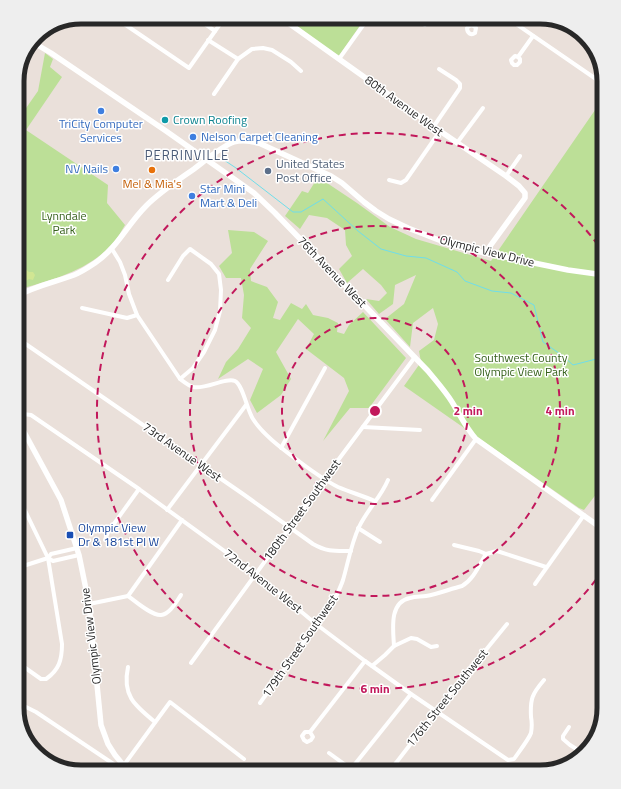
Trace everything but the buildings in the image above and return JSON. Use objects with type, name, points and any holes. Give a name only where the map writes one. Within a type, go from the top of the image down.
[{"type":"street","points":[[124,24],[189,68],[220,24]]},
{"type":"street","points":[[205,24],[215,31]]},
{"type":"street","name":"80th Avenue West","points":[[290,24],[506,176],[519,186],[525,193],[525,197],[485,253]]},
{"type":"street","points":[[339,59],[364,24]]},
{"type":"street","points":[[516,24],[597,79]]},
{"type":"street","points":[[518,57],[533,36]]},
{"type":"street","points":[[208,40],[238,59]]},
{"type":"street","name":"76th Avenue West","points":[[37,45],[207,159],[254,193],[428,371],[444,390],[464,425],[476,440],[597,525]]},
{"type":"street","points":[[214,94],[238,59],[252,50],[263,48],[272,50],[291,62],[301,71]]},
{"type":"street","points":[[434,126],[460,88],[460,84],[456,80],[440,69]]},
{"type":"street","points":[[457,143],[483,108]]},
{"type":"street","points":[[389,180],[401,183],[406,180],[440,131]]},
{"type":"street","name":"Olympic View Drive","points":[[24,293],[75,275],[96,262],[112,249],[146,206],[161,193],[226,146],[247,140],[258,143],[331,176],[385,217],[444,242],[485,253],[568,270],[597,274]]},
{"type":"street","points":[[506,176],[520,156]]},
{"type":"street","points":[[112,249],[120,262],[125,275],[128,294],[137,315],[180,379],[195,388],[230,380],[235,381],[240,385],[252,419],[281,448],[324,479],[375,501]]},
{"type":"street","points":[[168,280],[183,256],[190,249],[211,264],[219,274],[221,290],[220,311],[215,330],[204,352],[193,368],[180,379]]},
{"type":"street","points":[[82,308],[127,318],[137,315]]},
{"type":"street","name":"73rd Avenue West","points":[[24,343],[313,544],[330,551],[351,551]]},
{"type":"street","name":"180th Street Southwest","points":[[191,664],[324,479],[415,357]]},
{"type":"street","points":[[281,448],[325,368]]},
{"type":"street","points":[[167,510],[246,405]]},
{"type":"street","name":"72nd Avenue West","points":[[24,414],[31,415],[139,489],[256,574],[316,624],[365,661],[508,760],[514,759],[531,735],[532,726],[530,706],[532,697],[535,690],[544,680]]},
{"type":"street","points":[[363,427],[420,430]]},
{"type":"street","name":"Olympic View Drive","points":[[24,431],[61,500],[77,548],[90,604],[101,726],[108,744],[115,756],[124,765]]},
{"type":"street","points":[[432,500],[476,440]]},
{"type":"street","name":"179th Street Southwest","points":[[260,703],[336,597],[343,582],[358,528],[366,513],[385,488],[388,480]]},
{"type":"street","points":[[105,540],[108,532],[139,489]]},
{"type":"street","points":[[24,508],[48,558],[62,644],[62,655],[58,666],[52,675],[46,679],[41,679],[24,667]]},
{"type":"street","points":[[535,584],[584,515]]},
{"type":"street","points":[[90,604],[128,596],[182,520]]},
{"type":"street","points":[[358,528],[380,542]]},
{"type":"street","points":[[454,545],[486,554],[497,551],[546,567]]},
{"type":"street","points":[[24,566],[48,558],[51,554],[77,548]]},
{"type":"street","points":[[394,646],[393,625],[395,610],[402,602],[409,598],[426,596],[462,586],[472,577],[486,554]]},
{"type":"street","points":[[48,558],[53,561],[79,555]]},
{"type":"street","points":[[128,596],[144,608],[161,615],[168,611],[180,596]]},
{"type":"street","name":"176th Street Southwest","points":[[396,763],[507,624]]},
{"type":"street","points":[[372,666],[394,646],[411,638],[417,638],[431,647],[437,646]]},
{"type":"street","points":[[310,732],[365,661]]},
{"type":"street","points":[[128,667],[126,678],[128,691],[132,701],[155,722]]},
{"type":"street","points":[[354,765],[411,694]]},
{"type":"street","points":[[24,708],[26,707],[36,712],[115,765],[124,765],[170,702],[244,759]]},
{"type":"street","points":[[569,727],[563,736],[563,739],[578,750]]},
{"type":"street","points":[[328,753],[345,765]]},
{"type":"green space","points":[[294,24],[361,24],[338,57]]},
{"type":"green space","name":"Lynndale Park","points":[[45,53],[53,59],[50,67],[62,77],[26,130],[108,185],[107,203],[125,225],[115,241],[93,261],[69,273],[24,288],[24,111],[38,91]]},
{"type":"green space","name":"Southwest County Olympic View Park","points":[[597,107],[597,493],[584,510],[404,386],[421,362],[419,351],[434,340],[438,324],[433,308],[413,323],[410,347],[385,319],[404,304],[416,275],[395,285],[393,304],[379,314],[366,299],[379,301],[387,293],[381,285],[363,269],[347,283],[339,269],[352,256],[346,245],[345,230],[327,218],[309,215],[300,229],[285,216],[302,191],[308,193],[318,177],[390,227],[416,239],[491,261]]},
{"type":"green space","points":[[228,230],[254,232],[268,241],[250,269],[251,281],[267,287],[278,302],[273,318],[280,320],[291,303],[302,309],[306,304],[313,315],[328,318],[338,323],[337,332],[344,334],[349,325],[363,312],[406,358],[369,408],[350,408],[323,441],[349,391],[344,378],[306,349],[314,334],[298,319],[276,352],[291,379],[281,395],[257,413],[250,400],[263,369],[248,359],[218,379],[226,362],[238,349],[251,328],[242,318],[244,295],[241,278],[226,278],[219,266],[232,253]]},
{"type":"green space","points":[[24,268],[29,272],[33,272],[35,275],[33,280],[29,279],[24,282]]},
{"type":"waterway","points":[[221,158],[293,212],[301,212],[323,199],[358,231],[381,249],[406,256],[426,258],[457,272],[465,281],[492,291],[511,293],[534,305],[543,342],[573,365],[597,359]]},
{"type":"place","name":"TriCity Computer Services","points":[[101,111]]},
{"type":"place","name":"Crown Roofing","points":[[165,120]]},
{"type":"place","name":"Nelson Carpet Cleaning","points":[[193,137]]},
{"type":"place","name":"NV Nails","points":[[116,169]]},
{"type":"place","name":"Mel & Mia's","points":[[152,170]]},
{"type":"place","name":"United States Post Office","points":[[268,171]]},
{"type":"place","name":"Star Mini Mart & Deli","points":[[192,196]]},
{"type":"place","name":"Olympic View Dr & 181st Pl W","points":[[70,535]]},
{"type":"district","name":"PERRINVILLE","points":[[187,155]]}]
